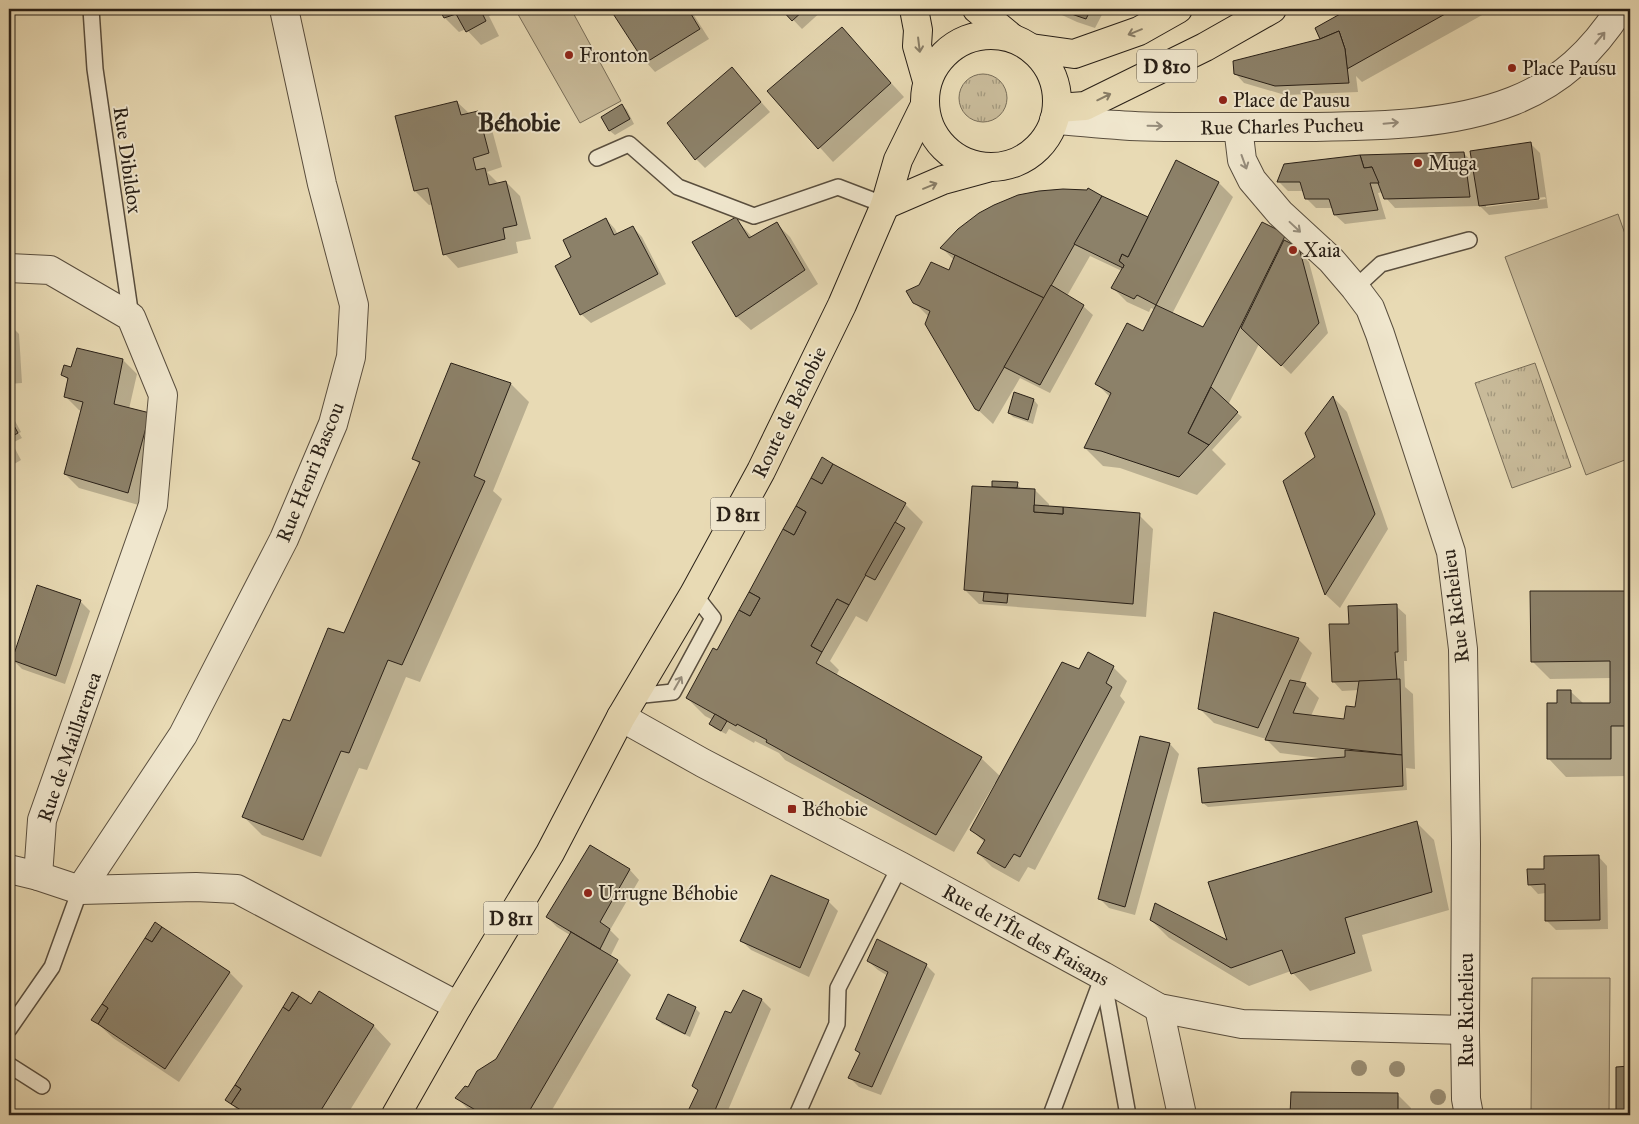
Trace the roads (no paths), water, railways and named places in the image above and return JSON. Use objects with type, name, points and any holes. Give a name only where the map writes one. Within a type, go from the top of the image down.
[{"type":"main road","points":[[914,9],[918,30],[917,46],[926,94],[928,125],[938,142],[952,155],[968,164],[987,168]]},
{"type":"main road","points":[[885,205],[943,180],[987,168],[1008,165],[1028,156],[1043,141],[1051,129],[1056,114],[1053,78],[1044,62],[977,9]]},
{"type":"main road","name":"D 810","points":[[1022,43],[1074,54],[1139,31],[1178,9]]},
{"type":"main road","name":"D 810","points":[[1056,114],[1086,106],[1205,47],[1272,9]]},
{"type":"main road","points":[[926,94],[937,62],[952,47],[971,38],[992,35],[1022,43]]},
{"type":"main road","name":"Route de Behobie","points":[[628,707],[694,594],[761,471],[842,305],[885,205],[898,160],[926,94]]},
{"type":"main road","name":"D 811","points":[[396,1115],[458,1006],[550,854],[628,707]]},
{"type":"street","name":"Rue Henri Bascou","points":[[80,890],[183,734],[279,548],[333,424],[351,357],[354,305],[322,184],[284,9]]},
{"type":"street","name":"Rue Charles Pucheu","points":[[1056,114],[1119,126],[1238,127],[1363,126],[1427,121],[1468,114],[1513,101],[1568,70],[1595,44],[1620,9]]},
{"type":"street","name":"Rue Richelieu","points":[[1238,127],[1242,160],[1252,180],[1280,213],[1331,260],[1362,298],[1380,334],[1451,552],[1463,649],[1466,844],[1465,1030],[1466,1099],[1469,1115]]},
{"type":"street","points":[[9,268],[50,270],[131,317]]},
{"type":"street","name":"Rue de Maillarenea","points":[[38,876],[42,820],[153,505],[163,395],[131,317]]},
{"type":"street","name":"Rue de l'Île des Faisans","points":[[628,707],[703,763],[900,866],[1159,1008],[1242,1024],[1465,1030]]},
{"type":"street","points":[[9,869],[38,876],[80,890],[196,887],[237,890],[458,1006]]},
{"type":"street","points":[[1159,1008],[1182,1115]]},
{"type":"lane","name":"Rue Dibildox","points":[[91,9],[95,70],[131,317]]},
{"type":"lane","points":[[597,158],[629,144],[678,187],[754,216],[838,187],[885,205]]},
{"type":"lane","points":[[1362,298],[1381,264],[1469,240]]},
{"type":"lane","points":[[797,1115],[837,1024],[838,988],[900,866]]},
{"type":"lane","points":[[9,1029],[52,967],[80,890]]},
{"type":"lane","points":[[1051,1115],[1102,976]]},
{"type":"lane","points":[[1102,976],[1128,1115]]},
{"type":"lane","points":[[9,1066],[42,1086]]},
{"type":"place","name":"Fronton","points":[[569,55]]},
{"type":"place","name":"Place Pausu","points":[[1512,68]]},
{"type":"place","name":"Place de Pausu","points":[[1223,100]]},
{"type":"place","name":"Muga","points":[[1418,163]]},
{"type":"place","name":"Xaia","points":[[1293,250]]},
{"type":"place","name":"Béhobie","points":[[792,809]]},
{"type":"place","name":"Urrugne Béhobie","points":[[588,893]]},
{"type":"district","name":"Béhobie","points":[[519,122]]}]
